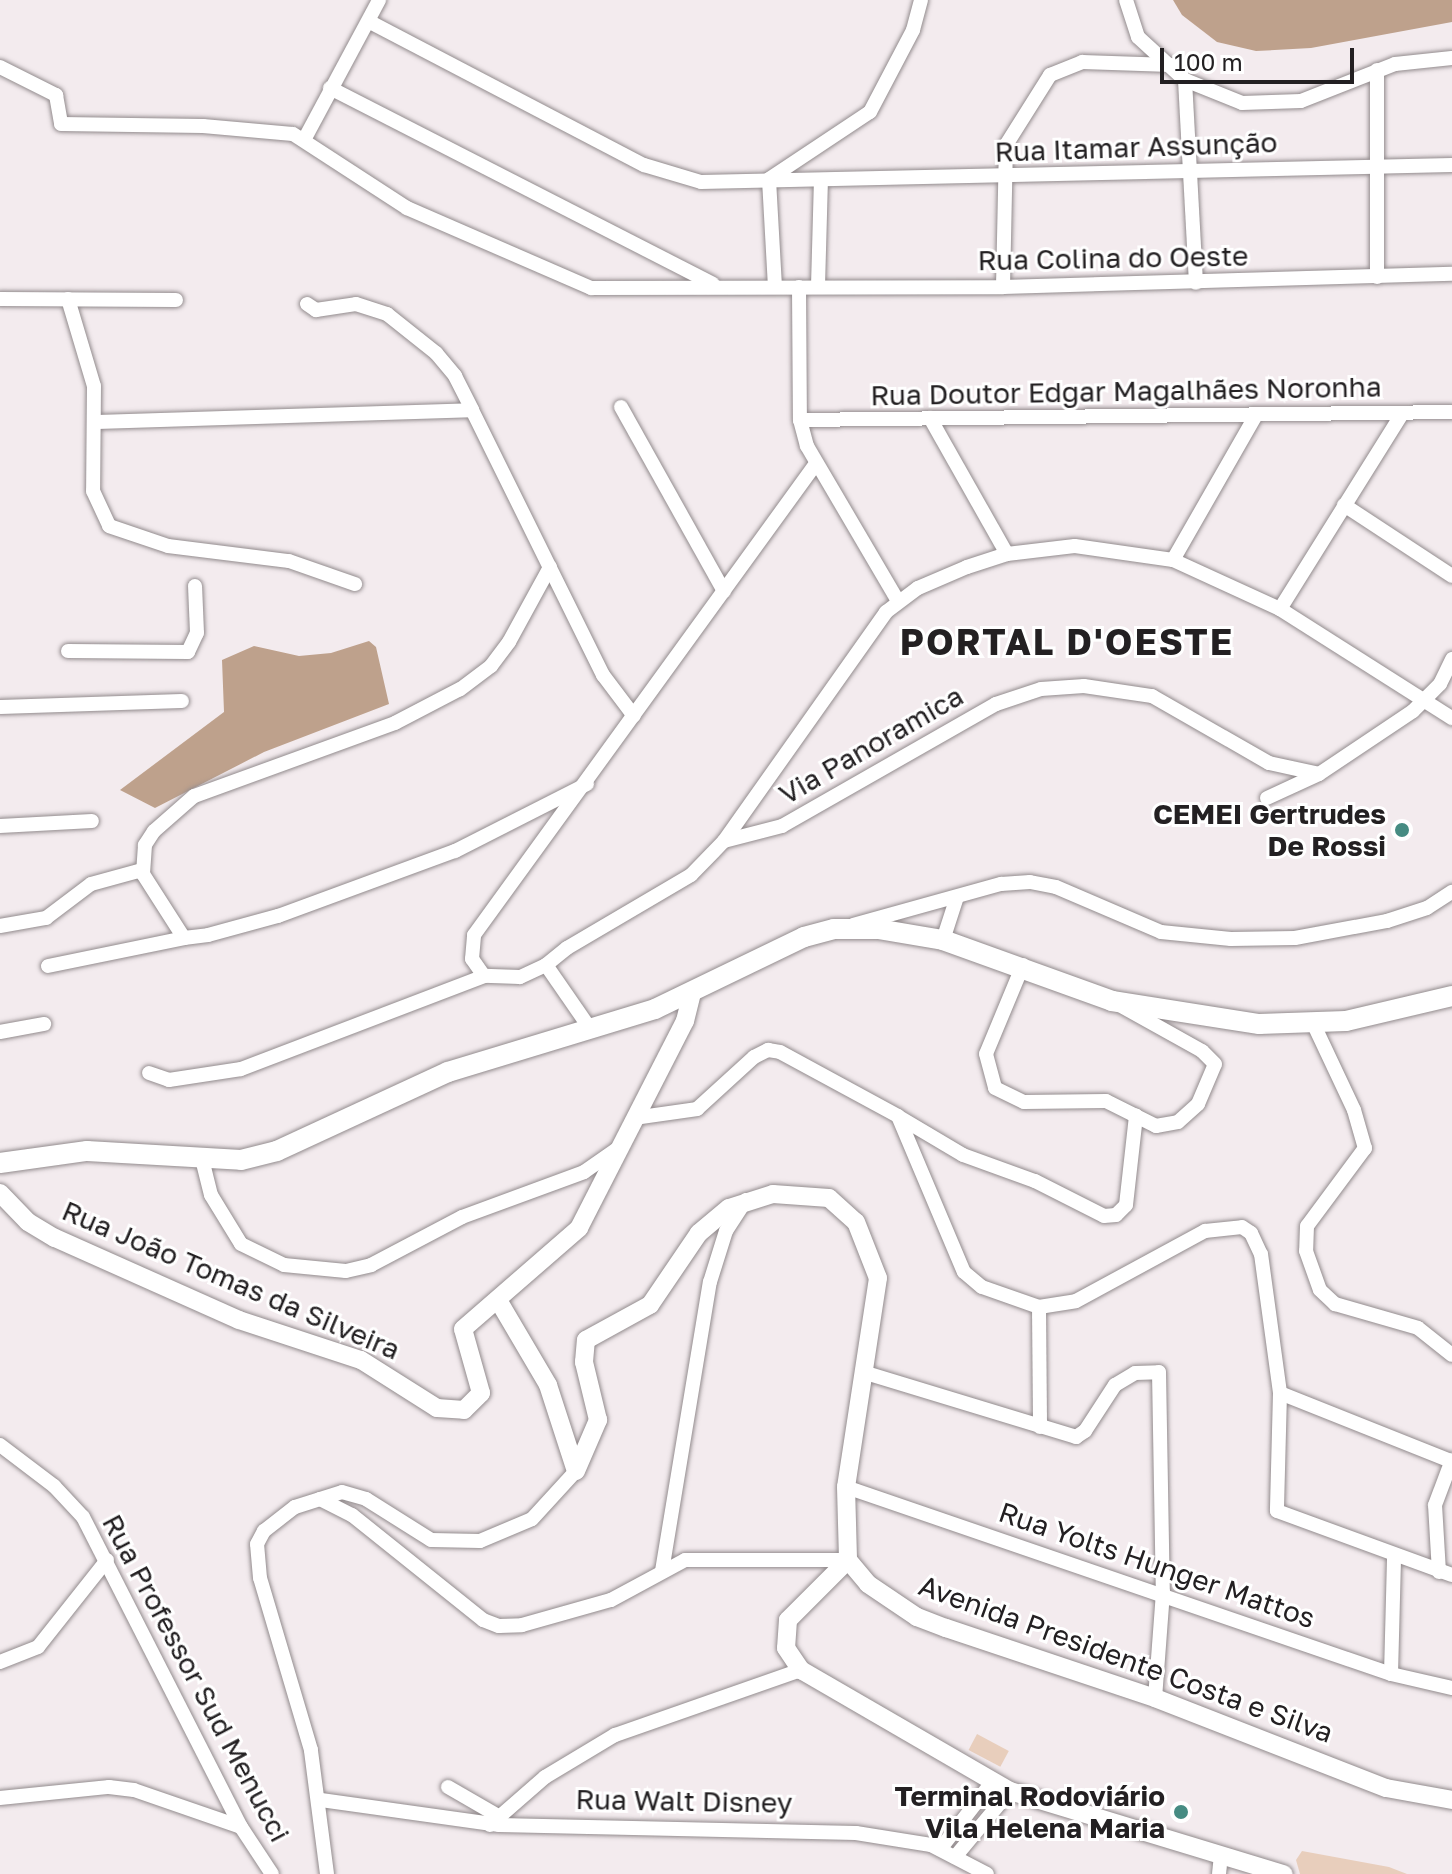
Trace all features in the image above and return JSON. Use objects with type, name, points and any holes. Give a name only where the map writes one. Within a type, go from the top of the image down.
[{"type":"main road","points":[[0,1163],[133,1150],[202,1159],[241,1160],[277,1151],[448,1072],[591,1030],[692,993],[804,937],[846,928],[943,940],[1023,965],[1112,1001],[1246,1023],[1314,1025],[1377,1016],[1452,996]]},
{"type":"street","points":[[304,140],[330,88],[370,22],[379,0]]},
{"type":"street","points":[[775,287],[769,179],[870,112],[913,30],[921,0]]},
{"type":"street","points":[[1126,0],[1138,37],[1185,80],[1216,95],[1270,104],[1301,101],[1377,70],[1452,58]]},
{"type":"street","name":"Rua Itamar Assunção","points":[[370,22],[644,165],[701,182],[1002,178],[1191,169],[1452,165]]},
{"type":"street","points":[[1003,287],[1002,178],[1013,129],[1050,75],[1082,62],[1172,65]]},
{"type":"street","name":"Rua Colina do Oeste","points":[[0,67],[46,85],[56,95],[61,124],[273,129],[304,140],[407,208],[574,283],[608,290],[717,286],[1003,287],[1452,274]]},
{"type":"street","points":[[1377,70],[1377,277]]},
{"type":"street","points":[[1185,80],[1196,283]]},
{"type":"street","points":[[330,88],[717,286]]},
{"type":"street","points":[[818,286],[821,181]]},
{"type":"street","points":[[799,287],[800,420],[815,465],[898,601]]},
{"type":"street","points":[[0,299],[176,300]]},
{"type":"street","points":[[68,299],[94,386],[93,491],[109,526],[168,546],[289,561],[355,584]]},
{"type":"street","points":[[307,304],[316,310],[356,304],[387,314],[436,353],[455,376],[603,675],[634,716]]},
{"type":"street","points":[[621,407],[724,591]]},
{"type":"street","points":[[96,422],[472,410]]},
{"type":"street","name":"Rua Doutor Edgar Magalhães Noronha","points":[[800,420],[1452,412]]},
{"type":"street","points":[[1280,609],[1402,414]]},
{"type":"street","points":[[1173,560],[1256,415]]},
{"type":"street","points":[[930,418],[1007,554]]},
{"type":"street","points":[[484,976],[472,959],[474,935],[587,784],[815,465]]},
{"type":"street","points":[[1344,505],[1452,576]]},
{"type":"street","points":[[149,1073],[169,1080],[241,1069],[484,976],[520,977],[546,965],[567,948],[691,875],[724,841],[898,601],[967,567],[1007,554],[1075,546],[1173,560],[1280,609],[1452,718]]},
{"type":"street","points":[[184,938],[142,870],[145,845],[154,831],[194,796],[395,723],[460,689],[491,666],[509,642],[550,567]]},
{"type":"street","points":[[68,651],[188,652],[197,633],[195,586]]},
{"type":"street","points":[[1267,798],[1319,774],[1425,701],[1450,666]]},
{"type":"street","name":"Via Panoramica","points":[[724,841],[782,826],[996,704],[1041,689],[1084,686],[1152,696],[1269,763],[1319,774]]},
{"type":"street","points":[[0,707],[182,701]]},
{"type":"street","points":[[48,966],[278,916],[455,851],[587,784]]},
{"type":"street","points":[[0,826],[92,821]]},
{"type":"street","points":[[0,926],[46,918],[91,884],[142,870]]},
{"type":"street","points":[[846,928],[1001,884],[1042,882],[1161,932],[1231,939],[1349,929],[1427,908],[1452,892]]},
{"type":"street","points":[[943,940],[957,897]]},
{"type":"street","points":[[546,965],[591,1030]]},
{"type":"street","points":[[1023,965],[986,1054],[995,1088],[1024,1102],[1106,1101],[1136,1116],[1169,1126],[1190,1114],[1213,1078],[1215,1064],[1202,1051],[1112,1001]]},
{"type":"street","name":"Rua João Tomas da Silveira","points":[[0,1193],[28,1222],[55,1238],[239,1320],[361,1360],[451,1412],[476,1403],[481,1393],[463,1329],[579,1228],[598,1199],[619,1148],[685,1021],[692,993]]},
{"type":"street","points":[[0,1032],[44,1024]]},
{"type":"street","points":[[1314,1025],[1354,1110],[1365,1148],[1307,1226],[1306,1251],[1320,1290],[1335,1304],[1418,1328],[1450,1349]]},
{"type":"street","points":[[634,1118],[697,1109],[754,1057],[773,1050],[898,1116],[963,1155],[1035,1181],[1104,1216],[1120,1212],[1126,1205],[1136,1116]]},
{"type":"street","points":[[898,1116],[964,1272],[982,1287],[1039,1307],[1076,1301],[1205,1231],[1242,1227],[1251,1233],[1261,1254],[1280,1393],[1277,1511],[1445,1574],[1435,1505],[1450,1460],[1280,1393]]},
{"type":"street","points":[[202,1159],[211,1195],[241,1244],[284,1265],[346,1271],[371,1265],[462,1217],[570,1178],[619,1148]]},
{"type":"street","points":[[327,1874],[321,1800],[297,1695],[260,1578],[257,1544],[275,1519],[320,1499],[353,1494],[408,1530],[455,1544],[480,1541],[532,1519],[576,1471],[598,1420],[584,1362],[586,1340],[650,1305],[699,1233],[746,1199],[817,1195],[856,1222],[878,1278],[866,1373],[846,1487],[848,1560],[788,1620],[786,1648],[801,1670],[1010,1791],[1220,1865],[1284,1874]]},
{"type":"street","points":[[662,1571],[710,1282],[726,1231],[746,1199]]},
{"type":"street","points":[[498,1300],[548,1385],[576,1471]]},
{"type":"street","points":[[1039,1307],[1040,1427]]},
{"type":"street","points":[[866,1373],[1040,1427],[1079,1436],[1115,1385],[1135,1373],[1159,1372],[1163,1592],[1155,1698]]},
{"type":"street","name":"Rua Professor Sud Menucci","points":[[0,1445],[54,1486],[83,1517],[241,1827],[272,1874]]},
{"type":"street","name":"Rua Yolts Hunger Mattos","points":[[846,1487],[1163,1592],[1391,1674],[1452,1688]]},
{"type":"street","points":[[320,1499],[352,1515],[483,1620],[499,1626],[522,1625],[611,1600],[662,1571],[698,1558],[848,1560]]},
{"type":"street","points":[[1391,1674],[1394,1557]]},
{"type":"street","points":[[0,1662],[38,1647],[107,1560]]},
{"type":"street","name":"Avenida Presidente Costa e Silva","points":[[848,1560],[868,1584],[917,1617],[1155,1698],[1386,1788],[1452,1800]]},
{"type":"street","points":[[448,1787],[495,1821],[554,1770],[615,1735],[801,1670]]},
{"type":"street","points":[[987,1874],[941,1848],[993,1781]]},
{"type":"street","points":[[0,1798],[109,1787],[134,1790],[241,1827]]},
{"type":"street","points":[[955,1857],[1010,1791]]},
{"type":"street","name":"Rua Walt Disney","points":[[321,1800],[495,1821],[856,1833],[941,1848]]},
{"type":"shaded area","points":[[1173,0],[1452,0],[1452,22],[1311,48],[1256,51],[1217,42],[1182,15]]},
{"type":"shaded area","points":[[369,641],[376,647],[389,704],[264,752],[155,808],[120,790],[224,712],[222,660],[254,646],[299,656],[331,653]]},
{"type":"shaded area","points":[[977,1734],[1009,1751],[1000,1767],[969,1750]]},
{"type":"shaded area","points":[[1302,1851],[1389,1867],[1407,1874],[1300,1874],[1296,1860]]},
{"type":"place","name":"CEMEI Gertrudes De Rossi","points":[[1402,830]]},
{"type":"place","name":"Terminal Rodoviário Vila Helena Maria","points":[[1181,1812]]},
{"type":"district","name":"PORTAL D'OESTE","points":[[1067,642]]}]
